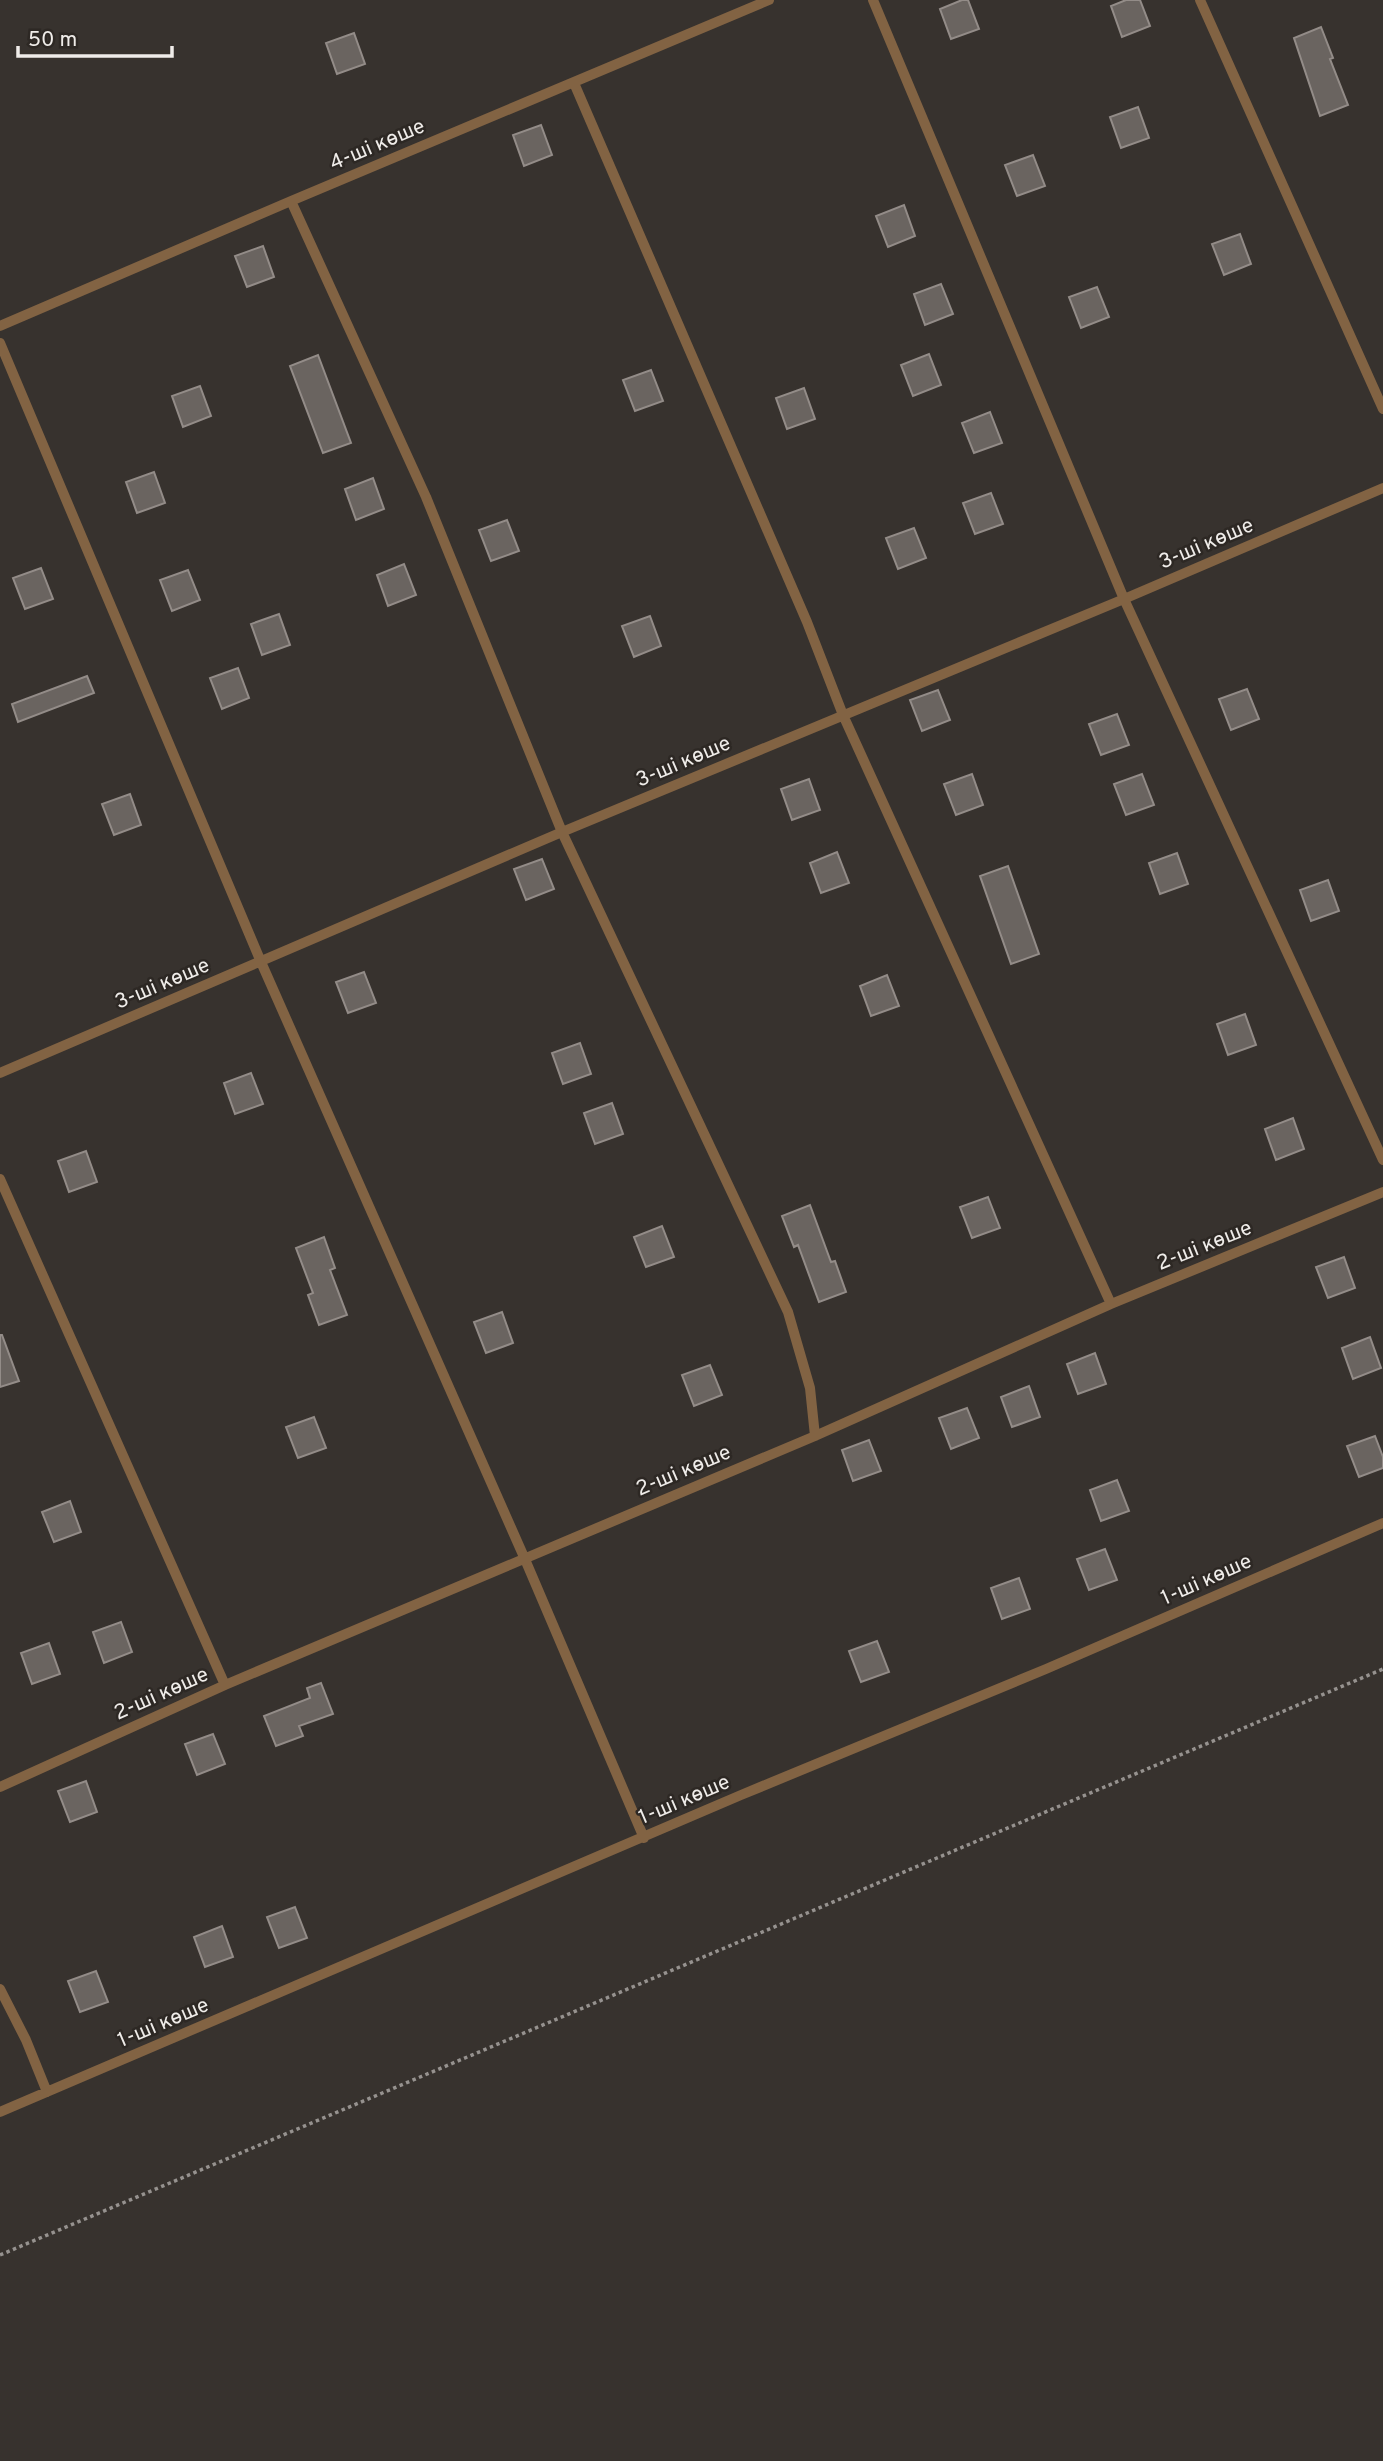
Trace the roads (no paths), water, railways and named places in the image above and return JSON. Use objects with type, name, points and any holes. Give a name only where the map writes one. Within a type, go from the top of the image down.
[{"type":"lane","name":"4-ші көше","points":[[0,326],[769,0]]},
{"type":"lane","points":[[873,0],[1124,599],[1383,1160]]},
{"type":"lane","points":[[1200,0],[1383,409]]},
{"type":"lane","points":[[574,83],[807,622],[843,715],[1111,1304]]},
{"type":"lane","points":[[291,201],[426,496],[562,832],[788,1312],[810,1388],[815,1436]]},
{"type":"lane","points":[[0,343],[261,962],[524,1557],[644,1838]]},
{"type":"lane","name":"3-ші көше","points":[[0,1073],[562,832],[1124,599],[1383,488]]},
{"type":"lane","points":[[0,1179],[225,1685]]},
{"type":"lane","name":"2-ші көше","points":[[0,1787],[225,1685],[815,1436],[1111,1304],[1383,1192]]},
{"type":"lane","name":"1-ші көше","points":[[0,2112],[1046,1669],[1383,1523]]},
{"type":"lane","points":[[0,1989],[26,2040],[47,2092]]}]
